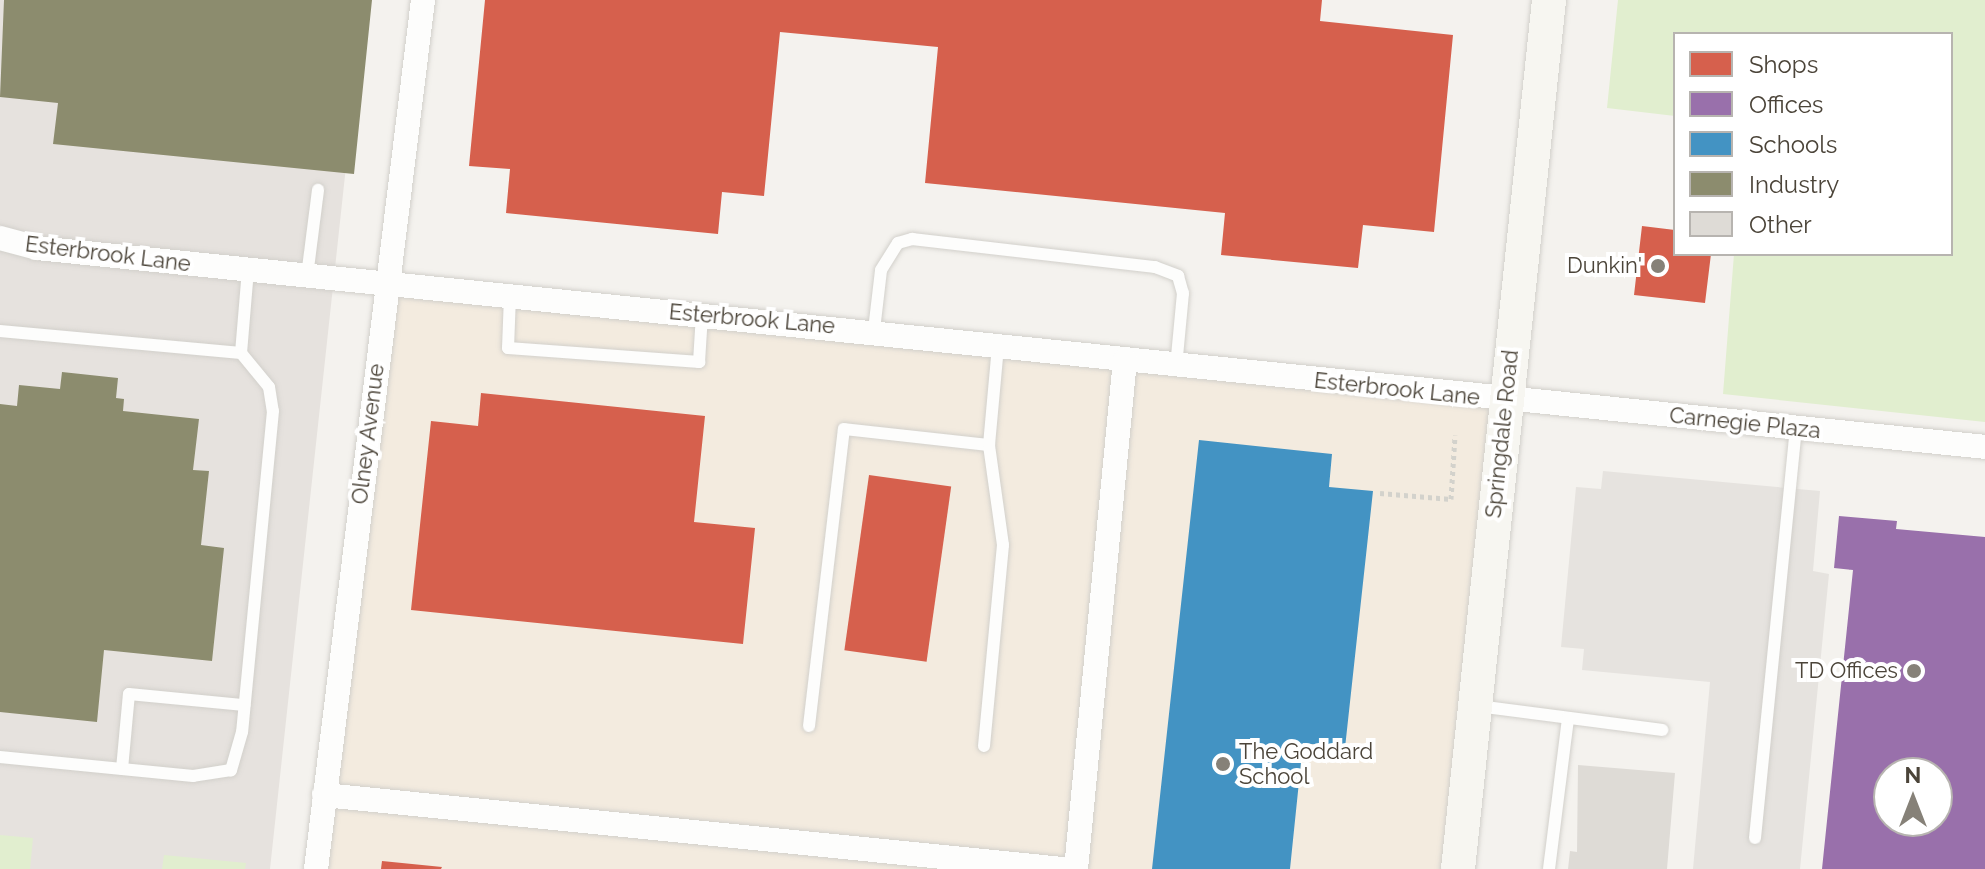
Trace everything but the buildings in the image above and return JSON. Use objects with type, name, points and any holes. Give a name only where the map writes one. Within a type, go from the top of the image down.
[{"type":"main road","name":"Springdale Road","points":[[1458,869],[1549,0]]},
{"type":"street","name":"Olney Avenue","points":[[316,869],[423,0]]},
{"type":"street","name":"Esterbrook Lane","points":[[0,238],[37,248],[874,330],[1176,367],[1505,399]]},
{"type":"street","points":[[1076,869],[1125,360]]},
{"type":"street","name":"Carnegie Plaza","points":[[1505,399],[1985,447]]},
{"type":"street","points":[[324,795],[1063,869]]},
{"type":"lane","points":[[307,276],[318,190]]},
{"type":"lane","points":[[874,330],[881,270],[898,243],[912,239],[1155,267],[1178,276],[1183,293],[1176,367]]},
{"type":"lane","points":[[0,757],[193,776],[231,770],[239,753],[273,411],[269,387],[241,353],[248,270]]},
{"type":"lane","points":[[510,296],[508,348],[699,362],[702,314]]},
{"type":"lane","points":[[0,331],[241,353]]},
{"type":"lane","points":[[984,746],[1003,545],[989,445],[998,347]]},
{"type":"lane","points":[[1755,838],[1796,428]]},
{"type":"lane","points":[[809,726],[844,429],[989,445]]},
{"type":"lane","points":[[122,769],[129,694],[244,705]]},
{"type":"lane","points":[[1475,706],[1662,730]]},
{"type":"lane","points":[[1549,869],[1568,718]]},
{"type":"path","points":[[1380,493],[1451,499],[1455,435]]},
{"type":"shaded area","points":[[0,0],[364,0],[270,869],[0,869]]},
{"type":"shaded area","points":[[387,284],[1505,399],[1458,869],[324,869]]},
{"type":"shaded area","points":[[1603,471],[1820,491],[1813,571],[1829,574],[1800,869],[1693,869],[1710,682],[1582,670],[1584,649],[1561,647],[1576,487],[1601,489]]},
{"type":"green space","points":[[1618,0],[1985,0],[1985,422],[1723,394],[1734,256],[1953,256],[1953,32],[1673,32],[1673,116],[1607,108]]},
{"type":"green space","points":[[0,835],[33,838],[30,869],[0,869]]},
{"type":"green space","points":[[164,855],[246,863],[245,869],[162,869]]},
{"type":"place","name":"Dunkin'","points":[[1658,266]]},
{"type":"place","name":"TD Offices","points":[[1914,671]]},
{"type":"place","name":"The Goddard School","points":[[1223,764]]}]
